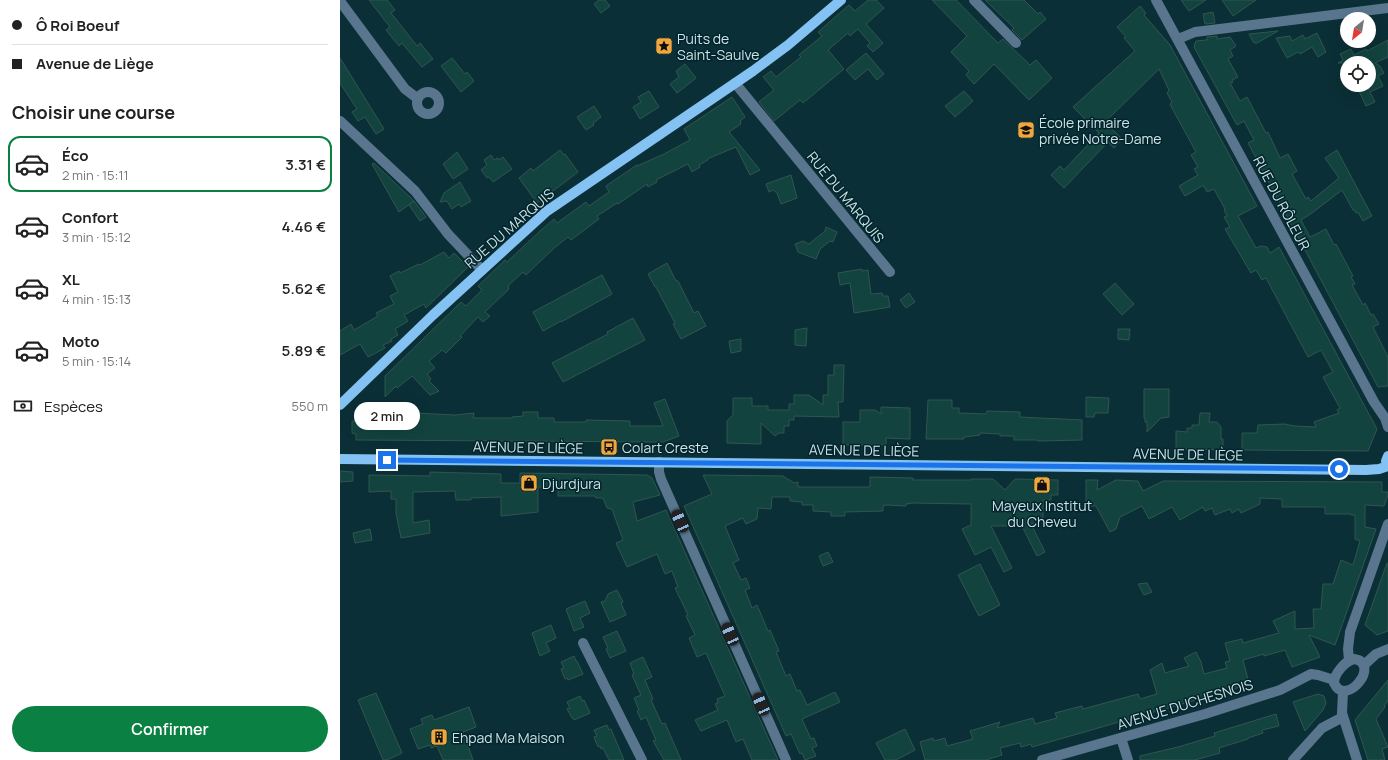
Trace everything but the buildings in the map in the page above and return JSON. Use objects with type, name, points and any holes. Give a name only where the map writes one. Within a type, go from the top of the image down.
[{"type":"main road","name":"RUE DU MARQUIS","points":[[340,405],[433,315],[554,205],[735,83],[788,44],[841,0]]},
{"type":"main road","points":[[1388,456],[1386,461],[1388,466]]},
{"type":"main road","name":"AVENUE DE LIÈGE","points":[[340,459],[1366,470],[1379,469],[1388,466]]},
{"type":"street","points":[[974,0],[1016,43]]},
{"type":"street","name":"RUE DU RÔLEUR","points":[[1156,0],[1374,402],[1387,420]]},
{"type":"street","points":[[340,1],[405,89],[418,98]]},
{"type":"street","points":[[1178,39],[1196,32],[1388,8]]},
{"type":"street","name":"RUE DU MARQUIS","points":[[735,83],[890,272]]},
{"type":"street","points":[[340,121],[415,191],[445,230],[482,270]]},
{"type":"street","points":[[659,462],[661,479],[786,760]]},
{"type":"street","points":[[1350,660],[1348,649],[1350,632],[1388,524]]},
{"type":"street","points":[[583,643],[642,760]]},
{"type":"street","points":[[1364,665],[1376,654],[1388,649]]},
{"type":"street","points":[[1350,660],[1357,660],[1362,662],[1364,665],[1365,671],[1363,677],[1351,690],[1343,692],[1336,688],[1334,680],[1336,674],[1350,660]]},
{"type":"street","name":"AVENUE DUCHESNOIS","points":[[1042,760],[1205,714],[1280,690],[1311,674],[1334,680]]},
{"type":"street","points":[[1343,692],[1342,717],[1357,760]]},
{"type":"street","points":[[1293,760],[1317,732],[1326,725],[1342,717]]},
{"type":"street","points":[[1121,738],[1128,760]]},
{"type":"place","name":"Puits de Saint-Saulve","points":[[664,46]]},
{"type":"place","name":"École primaire privée Notre-Dame","points":[[1026,130]]},
{"type":"place","name":"Colart Creste","points":[[609,447]]},
{"type":"place","name":"Djurdjura","points":[[529,483]]},
{"type":"place","name":"Mayeux Institut du Cheveu","points":[[1042,485]]},
{"type":"place","name":"Ehpad Ma Maison","points":[[439,737]]},
{"type":"route","points":[[387,460],[1339,469]]}]
